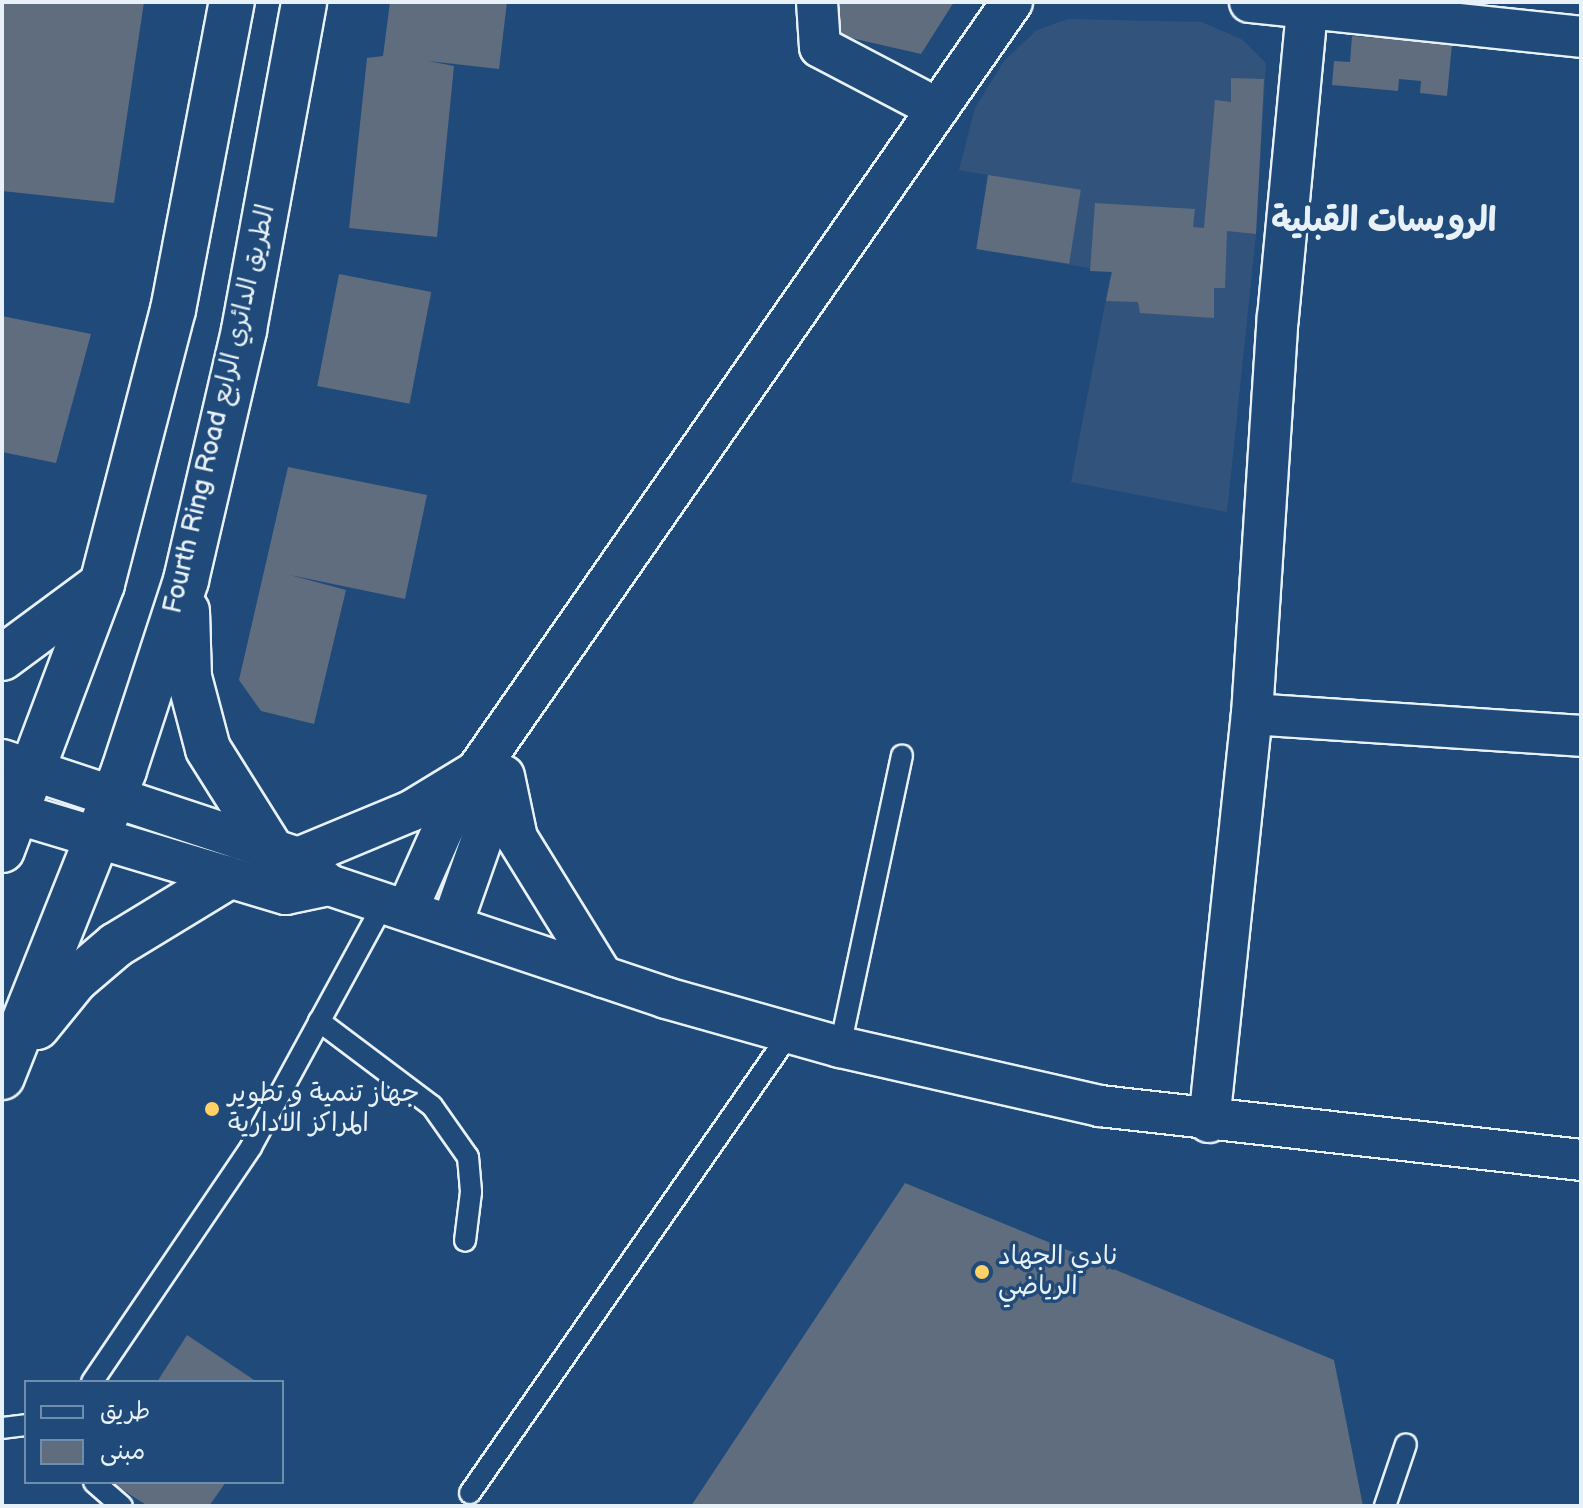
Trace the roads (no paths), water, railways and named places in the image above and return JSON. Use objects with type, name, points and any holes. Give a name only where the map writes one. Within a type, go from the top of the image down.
[{"type":"main road","points":[[7,824],[18,765],[102,584],[173,310],[232,2]]},
{"type":"main road","name":"Fourth Ring Road الطريق الدائري الرابع","points":[[4,1072],[115,794],[186,580],[244,330],[304,2]]},
{"type":"main road","points":[[186,580],[189,677],[208,749],[284,853]]},
{"type":"main road","points":[[2,658],[102,584]]},
{"type":"main road","points":[[4,1072],[75,980],[106,953],[226,878]]},
{"type":"street","points":[[817,2],[820,47],[938,109]]},
{"type":"street","points":[[452,924],[490,774],[519,716],[1012,2]]},
{"type":"street","points":[[1250,2],[1581,37]]},
{"type":"street","points":[[1209,1122],[1252,714],[1278,317],[1307,8]]},
{"type":"street","points":[[1252,714],[1581,736]]},
{"type":"street","points":[[18,765],[115,794],[284,853],[329,885],[603,977],[840,1047],[1100,1106],[1209,1122],[1581,1160]]},
{"type":"street","points":[[284,853],[411,811],[490,774]]},
{"type":"street","points":[[396,907],[443,829],[490,774]]},
{"type":"street","points":[[490,774],[517,838],[603,977]]},
{"type":"street","points":[[7,824],[96,840],[286,894],[329,885]]},
{"type":"lane","points":[[840,1047],[902,756]]},
{"type":"lane","points":[[93,1380],[251,1147],[319,1021],[396,907]]},
{"type":"lane","points":[[319,1021],[432,1106],[468,1157],[471,1192],[465,1241]]},
{"type":"lane","points":[[470,1493],[790,1033]]},
{"type":"lane","points":[[2,1428],[24,1425]]},
{"type":"lane","points":[[1385,1506],[1406,1444]]},
{"type":"lane","points":[[96,1484],[122,1506]]},
{"type":"place","name":"جهاز تنمية و تطوير المراكز الادارية","points":[[212,1109]]},
{"type":"place","name":"نادي الجهاد الرياضي","points":[[982,1272]]},
{"type":"district","name":"الرويسات القبلية","points":[[1384,221]]}]
